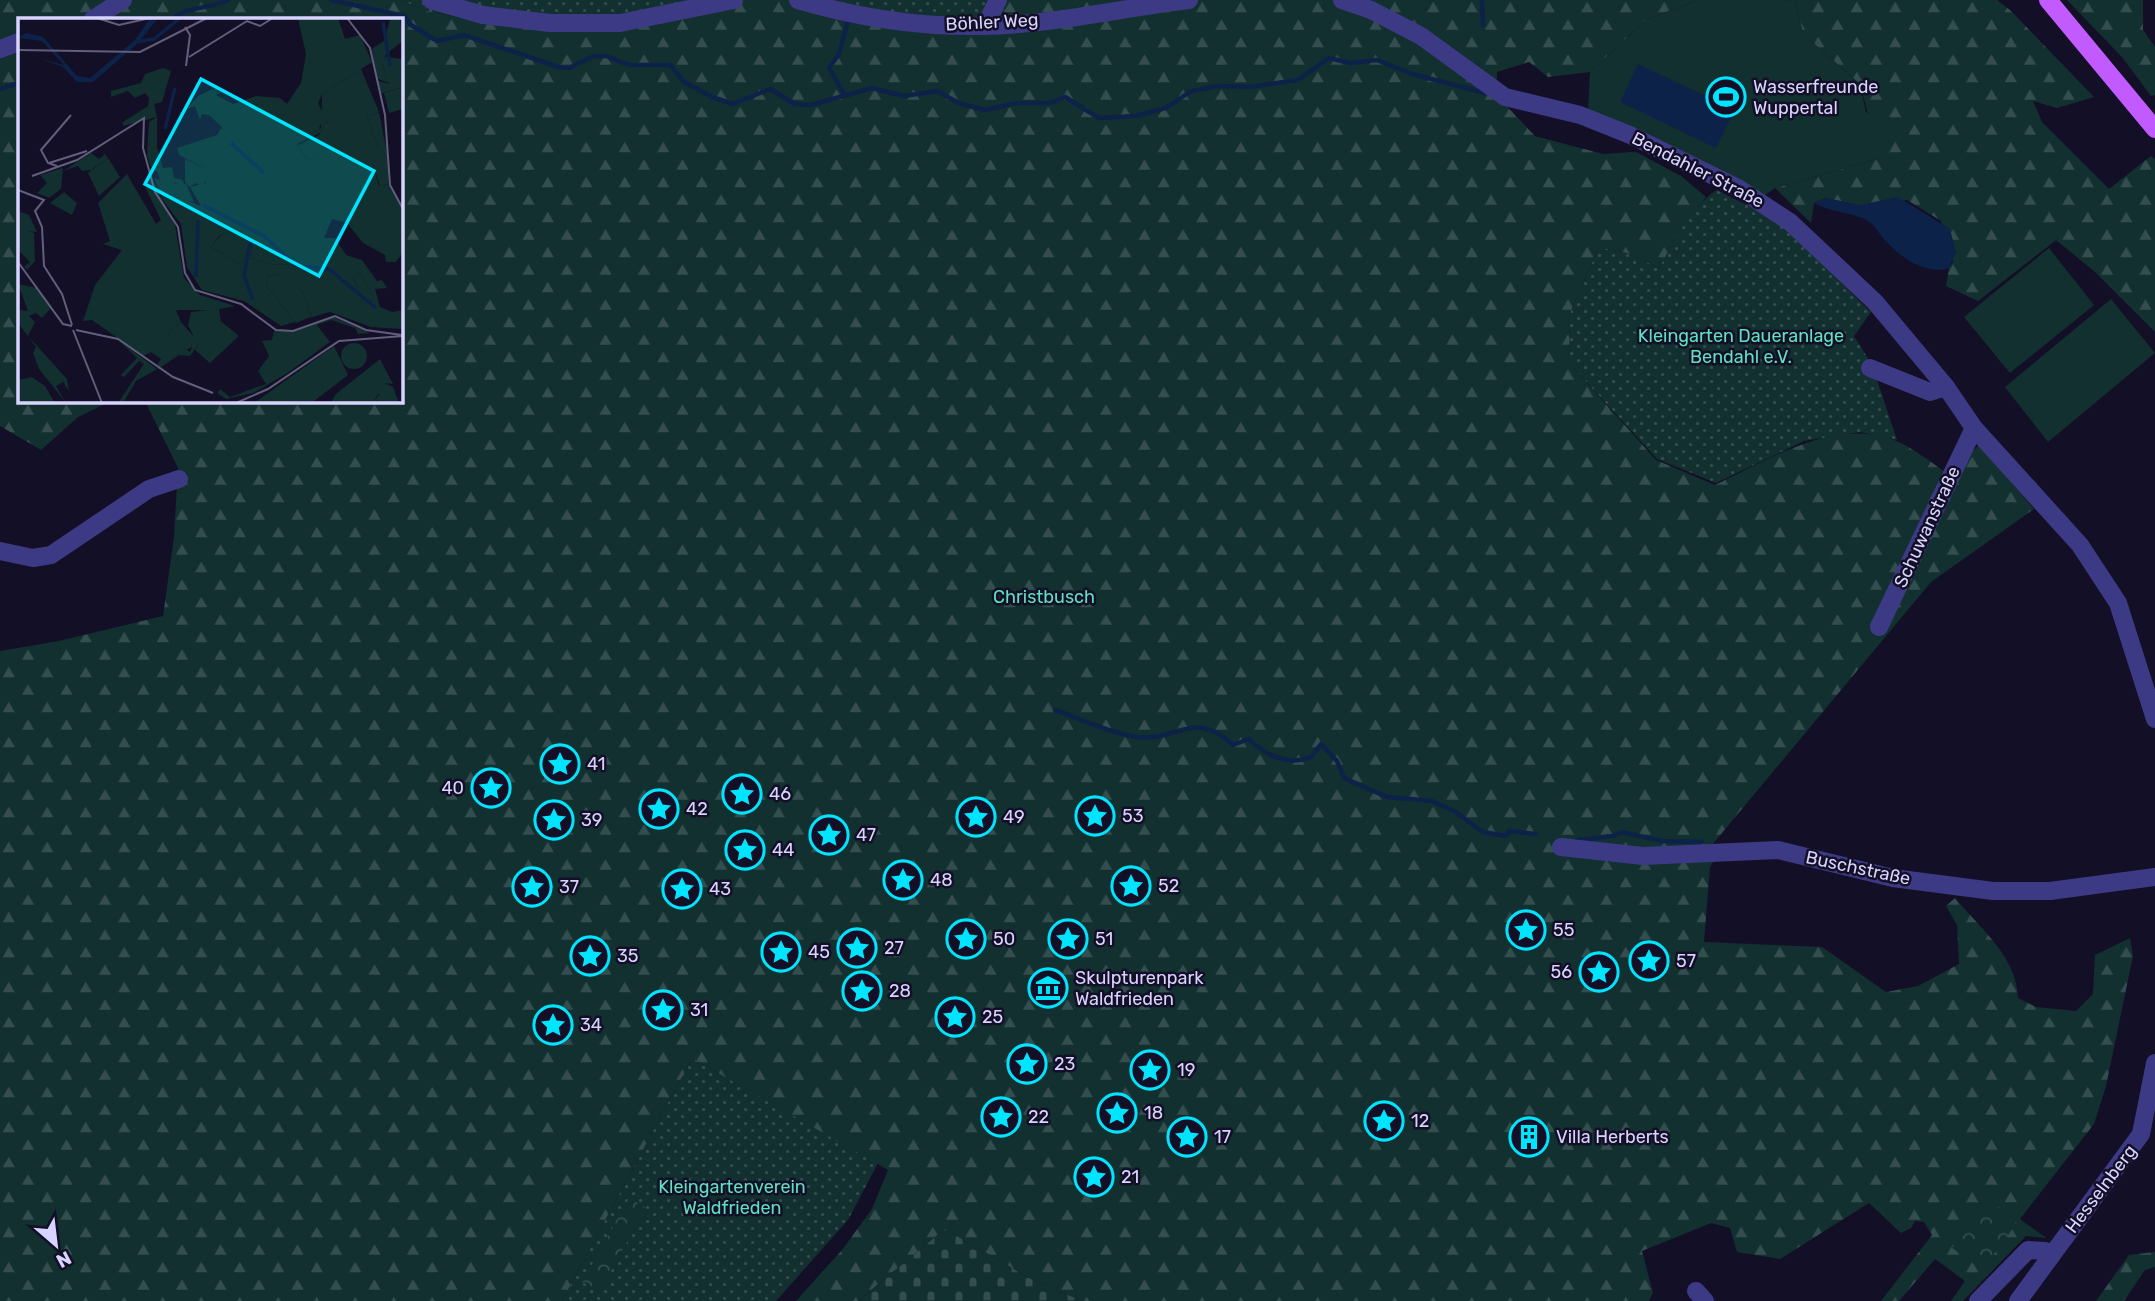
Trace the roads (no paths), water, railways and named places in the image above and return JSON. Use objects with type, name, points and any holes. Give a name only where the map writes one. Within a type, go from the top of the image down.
[{"type":"main road","points":[[2047,3],[2155,130]]},
{"type":"street","points":[[95,18],[123,0]]},
{"type":"street","points":[[431,0],[483,15],[550,23],[620,23],[734,0]]},
{"type":"street","name":"Böhler Weg","points":[[798,0],[851,16],[895,22],[985,26],[1189,0]]},
{"type":"street","points":[[985,26],[998,0]]},
{"type":"street","name":"Bendahler Straße","points":[[1342,0],[1371,10],[1421,36],[1505,97],[1580,115],[1630,135],[1738,188],[1771,208],[1875,302],[1945,387],[1974,428],[2080,545],[2118,603],[2155,719]]},
{"type":"street","points":[[0,49],[18,42]]},
{"type":"street","points":[[1870,368],[1930,393],[1945,387]]},
{"type":"street","name":"Schuwanstraße","points":[[1879,627],[1974,428]]},
{"type":"street","points":[[0,551],[33,558],[51,555],[149,489],[179,479]]},
{"type":"street","name":"Buschstraße","points":[[1561,847],[1643,856],[1778,850],[1893,878],[1993,891],[2050,891],[2155,877]]},
{"type":"street","name":"Hesselnberg","points":[[2018,1301],[2141,1135],[2155,1063]]},
{"type":"street","points":[[1978,1301],[2028,1250],[2045,1251],[2050,1256]]},
{"type":"water","points":[[1638,64],[1735,110],[1716,148],[1620,102]]},
{"type":"water","points":[[1898,197],[1950,229],[1956,252],[1949,268],[1931,269],[1913,263],[1890,245],[1868,221],[1814,203],[1826,198],[1860,205]]},
{"type":"waterway","points":[[174,18],[184,12],[228,0]]},
{"type":"waterway","points":[[331,0],[404,16],[411,25],[437,41],[464,35],[558,67],[569,68],[594,56],[606,56],[629,65],[670,65],[684,82],[712,97],[733,104],[770,89],[795,104],[811,105],[872,88],[904,96],[937,91],[959,103],[984,110],[1018,103],[1050,103],[1065,97],[1099,118],[1135,116],[1166,108],[1191,91],[1219,86],[1250,87],[1298,80],[1329,58],[1350,63],[1377,60],[1412,74],[1485,93]]},
{"type":"waterway","points":[[1482,0],[1483,25]]},
{"type":"waterway","points":[[844,94],[829,68],[839,54],[848,20]]},
{"type":"waterway","points":[[0,89],[18,83]]},
{"type":"waterway","points":[[1055,710],[1137,737],[1151,737],[1185,729],[1207,729],[1233,745],[1249,739],[1270,755],[1286,760],[1311,757],[1321,744],[1337,761],[1344,778],[1387,797],[1432,801],[1454,811],[1483,832],[1506,836],[1509,831],[1536,834]]},
{"type":"waterway","points":[[1577,840],[1613,836],[1621,832],[1662,841],[1702,842]]},
{"type":"place","name":"Wasserfreunde Wuppertal","points":[[1726,97]]},
{"type":"place","name":"41","points":[[560,764]]},
{"type":"place","name":"40","points":[[491,788]]},
{"type":"place","name":"46","points":[[742,794]]},
{"type":"place","name":"42","points":[[659,809]]},
{"type":"place","name":"53","points":[[1095,816]]},
{"type":"place","name":"49","points":[[976,817]]},
{"type":"place","name":"39","points":[[554,820]]},
{"type":"place","name":"47","points":[[829,835]]},
{"type":"place","name":"44","points":[[745,850]]},
{"type":"place","name":"48","points":[[903,880]]},
{"type":"place","name":"52","points":[[1131,886]]},
{"type":"place","name":"37","points":[[532,887]]},
{"type":"place","name":"43","points":[[682,889]]},
{"type":"place","name":"55","points":[[1526,930]]},
{"type":"place","name":"50","points":[[966,939]]},
{"type":"place","name":"51","points":[[1068,939]]},
{"type":"place","name":"27","points":[[857,948]]},
{"type":"place","name":"45","points":[[781,952]]},
{"type":"place","name":"35","points":[[590,956]]},
{"type":"place","name":"57","points":[[1649,961]]},
{"type":"place","name":"56","points":[[1599,972]]},
{"type":"place","name":"Skulpturenpark Waldfrieden","points":[[1048,988]]},
{"type":"place","name":"28","points":[[862,991]]},
{"type":"place","name":"31","points":[[663,1010]]},
{"type":"place","name":"25","points":[[955,1017]]},
{"type":"place","name":"34","points":[[553,1025]]},
{"type":"place","name":"23","points":[[1027,1064]]},
{"type":"place","name":"19","points":[[1150,1070]]},
{"type":"place","name":"18","points":[[1117,1113]]},
{"type":"place","name":"22","points":[[1001,1117]]},
{"type":"place","name":"12","points":[[1384,1121]]},
{"type":"place","name":"17","points":[[1187,1137]]},
{"type":"place","name":"Villa Herberts","points":[[1529,1137]]},
{"type":"place","name":"21","points":[[1094,1177]]},
{"type":"park label","name":"Kleingarten Daueranlage Bendahl e.V.","points":[[1741,346]]},
{"type":"park label","name":"Christbusch","points":[[1044,597]]},
{"type":"park label","name":"Kleingartenverein Waldfrieden","points":[[732,1197]]}]
